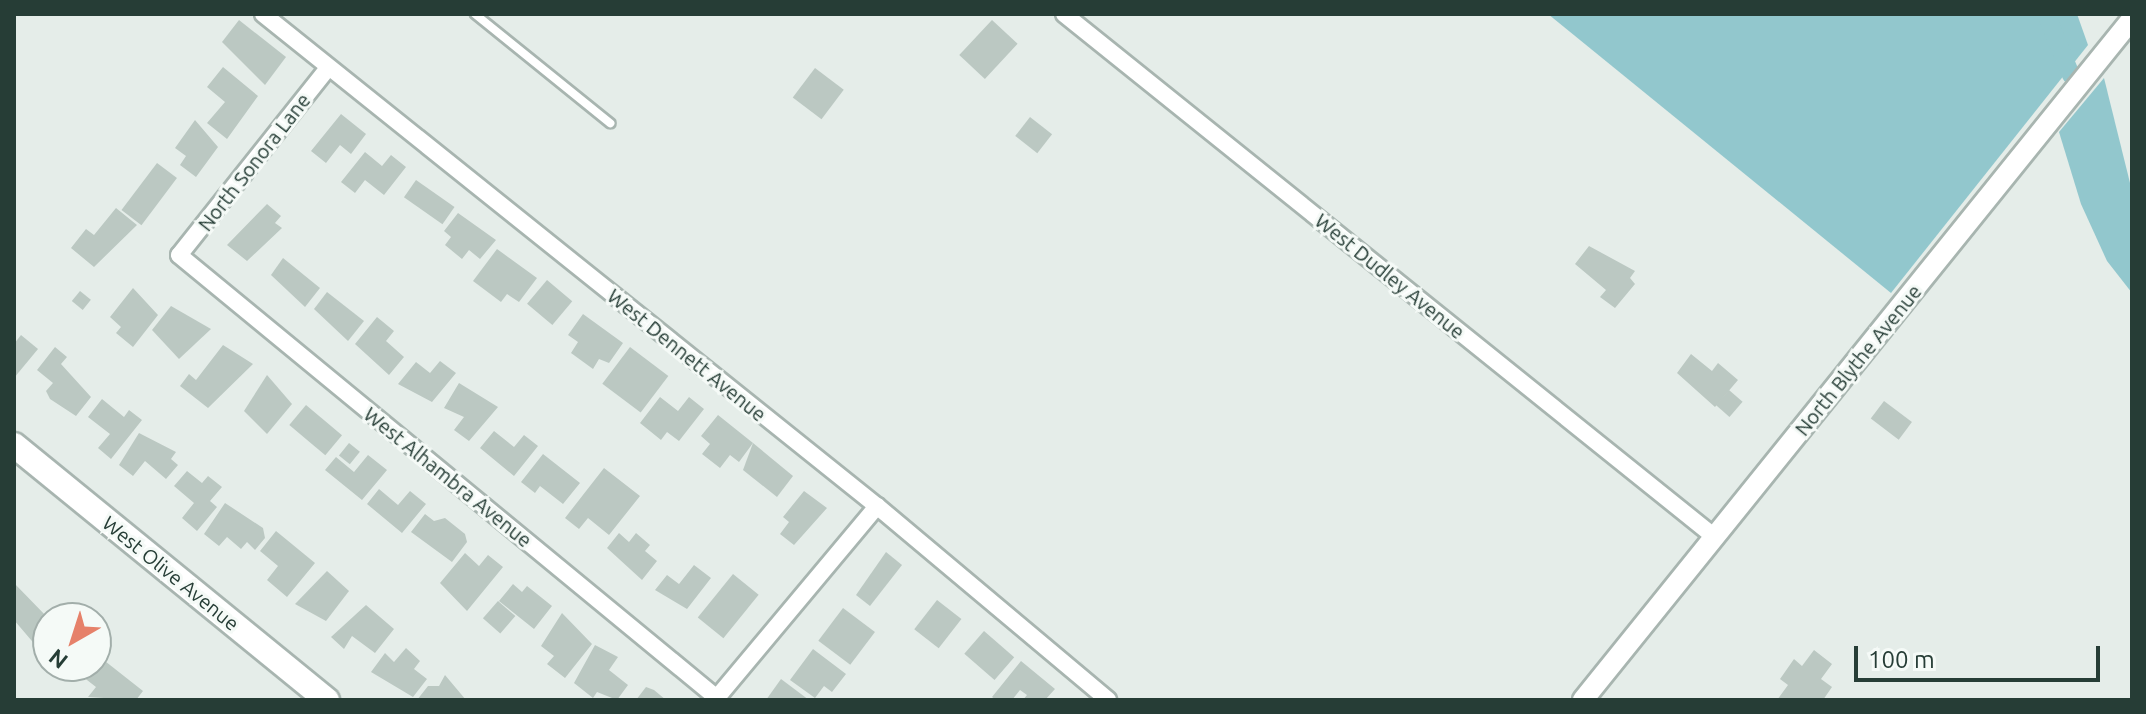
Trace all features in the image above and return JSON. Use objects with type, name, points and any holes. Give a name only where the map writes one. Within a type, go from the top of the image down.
[{"type":"main road","name":"West Olive Avenue","points":[[14,445],[327,700]]},
{"type":"street","name":"West Dennett Avenue","points":[[263,14],[877,506],[1108,700]]},
{"type":"street","name":"West Dudley Avenue","points":[[1064,14],[1716,538]]},
{"type":"street","name":"North Blythe Avenue","points":[[1583,700],[2132,19]]},
{"type":"street","name":"North Sonora Lane","points":[[179,255],[328,68]]},
{"type":"street","name":"West Alhambra Avenue","points":[[179,255],[716,699]]},
{"type":"street","points":[[716,699],[877,506]]},
{"type":"lane","points":[[475,14],[610,123]]},
{"type":"water","points":[[1548,14],[2077,14],[2088,45],[1891,293]]},
{"type":"water","points":[[2104,78],[2132,191],[2132,293],[2107,261],[2081,204],[2059,132]]},
{"type":"building","points":[[239,20],[286,57],[265,85],[222,42]]},
{"type":"building","points":[[992,20],[1018,44],[985,79],[959,55]]},
{"type":"building","points":[[223,67],[258,96],[227,139],[207,123],[225,102],[207,87]]},
{"type":"building","points":[[815,68],[844,90],[821,119],[793,98]]},
{"type":"building","points":[[341,114],[366,134],[351,154],[340,145],[326,163],[311,151]]},
{"type":"building","points":[[1030,117],[1052,134],[1037,153],[1015,136]]},
{"type":"building","points":[[195,120],[218,147],[196,177],[180,165],[186,156],[175,148]]},
{"type":"building","points":[[365,152],[382,166],[391,155],[406,167],[384,195],[365,180],[355,193],[341,182]]},
{"type":"building","points":[[157,163],[177,178],[141,225],[121,210]]},
{"type":"building","points":[[416,180],[455,207],[442,224],[404,197]]},
{"type":"building","points":[[267,204],[281,216],[275,223],[282,228],[247,261],[227,245]]},
{"type":"building","points":[[116,208],[137,225],[94,267],[71,248],[86,229],[94,235]]},
{"type":"building","points":[[458,213],[496,240],[480,259],[469,250],[462,259],[445,245],[451,237],[444,231]]},
{"type":"building","points":[[1589,246],[1635,271],[1630,278],[1635,284],[1615,308],[1600,297],[1606,290],[1575,264]]},
{"type":"building","points":[[497,249],[537,278],[519,302],[507,294],[501,302],[473,281]]},
{"type":"building","points":[[283,258],[320,288],[305,307],[271,275]]},
{"type":"building","points":[[547,280],[572,301],[552,325],[527,304]]},
{"type":"building","points":[[133,288],[158,315],[133,347],[116,333],[121,327],[110,317]]},
{"type":"building","points":[[80,291],[91,300],[83,310],[72,301]]},
{"type":"building","points":[[327,292],[364,321],[348,341],[314,309]]},
{"type":"building","points":[[171,306],[211,329],[179,359],[152,330]]},
{"type":"building","points":[[583,314],[623,343],[609,363],[599,359],[593,369],[571,353],[578,342],[568,335]]},
{"type":"building","points":[[377,317],[394,331],[386,341],[404,357],[389,375],[355,344]]},
{"type":"building","points":[[21,335],[38,349],[14,378],[14,344]]},
{"type":"building","points":[[223,345],[253,364],[208,408],[180,386],[189,374],[196,380]]},
{"type":"building","points":[[55,347],[67,357],[61,364],[91,397],[76,416],[50,399],[46,391],[53,383],[37,370]]},
{"type":"building","points":[[630,347],[668,376],[641,413],[602,384]]},
{"type":"building","points":[[1691,354],[1712,371],[1718,363],[1738,380],[1715,407],[1677,373]]},
{"type":"building","points":[[440,361],[456,373],[432,402],[398,384],[416,362],[430,373]]},
{"type":"building","points":[[267,375],[292,404],[267,434],[244,411]]},
{"type":"building","points":[[459,383],[498,407],[469,441],[454,430],[464,417],[444,408]]},
{"type":"building","points":[[1729,390],[1743,402],[1729,417],[1716,405]]},
{"type":"building","points":[[660,397],[678,411],[689,397],[704,409],[679,441],[667,432],[661,440],[640,423]]},
{"type":"building","points":[[102,399],[124,417],[129,410],[142,420],[111,459],[98,448],[110,434],[88,417]]},
{"type":"building","points":[[1884,401],[1912,422],[1899,440],[1871,419]]},
{"type":"building","points":[[306,405],[342,435],[325,455],[289,425]]},
{"type":"building","points":[[718,415],[753,443],[739,462],[730,455],[720,468],[702,454],[710,444],[701,436]]},
{"type":"building","points":[[494,431],[514,447],[524,435],[538,446],[514,476],[480,448]]},
{"type":"building","points":[[139,433],[176,452],[171,459],[178,465],[166,479],[145,461],[133,476],[119,465]]},
{"type":"building","points":[[349,443],[360,452],[350,464],[339,455]]},
{"type":"building","points":[[753,443],[793,476],[777,497],[743,470]]},
{"type":"building","points":[[543,454],[580,483],[563,504],[540,486],[535,493],[521,482]]},
{"type":"building","points":[[368,455],[387,470],[362,500],[325,470],[336,457],[354,472]]},
{"type":"building","points":[[604,468],[640,496],[609,535],[588,518],[579,529],[565,518]]},
{"type":"building","points":[[187,471],[202,483],[208,476],[222,487],[210,501],[217,507],[197,531],[182,518],[194,503],[174,486]]},
{"type":"building","points":[[379,489],[398,505],[410,491],[426,504],[402,533],[367,504]]},
{"type":"building","points":[[804,491],[827,508],[794,545],[780,534],[789,522],[783,517]]},
{"type":"building","points":[[225,503],[263,528],[265,538],[255,550],[247,542],[241,549],[227,537],[219,546],[204,534]]},
{"type":"building","points":[[425,514],[434,521],[445,518],[465,534],[467,542],[452,562],[411,532]]},
{"type":"building","points":[[276,531],[315,563],[287,597],[267,580],[278,566],[260,551]]},
{"type":"building","points":[[619,533],[629,542],[636,533],[650,545],[645,551],[657,561],[642,580],[607,548]]},
{"type":"building","points":[[886,552],[902,565],[870,606],[856,595]]},
{"type":"building","points":[[465,553],[479,566],[488,555],[503,567],[467,611],[440,583]]},
{"type":"building","points":[[694,565],[711,578],[687,609],[655,590],[667,575],[679,584]]},
{"type":"building","points":[[327,571],[349,591],[326,621],[295,604]]},
{"type":"building","points":[[733,574],[759,595],[723,638],[698,618]]},
{"type":"building","points":[[14,583],[32,602],[32,641],[14,620]]},
{"type":"building","points":[[513,584],[522,592],[527,586],[552,606],[534,629],[499,601]]},
{"type":"building","points":[[937,600],[961,619],[939,648],[914,629]]},
{"type":"building","points":[[498,601],[515,616],[500,633],[483,618]]},
{"type":"building","points":[[366,605],[394,629],[375,653],[352,636],[344,649],[331,637]]},
{"type":"building","points":[[843,608],[875,632],[850,665],[818,641]]},
{"type":"building","points":[[562,613],[592,644],[565,678],[547,664],[554,656],[541,646]]},
{"type":"building","points":[[984,631],[1014,657],[995,680],[964,654]]},
{"type":"building","points":[[595,645],[618,657],[609,670],[628,685],[617,700],[597,692],[593,698],[574,683]]},
{"type":"building","points":[[406,648],[420,661],[414,669],[427,679],[413,697],[371,672],[385,653],[394,662]]},
{"type":"building","points":[[813,649],[846,674],[832,692],[824,686],[815,698],[790,680]]},
{"type":"building","points":[[1814,650],[1832,664],[1821,679],[1832,687],[1823,700],[1777,700],[1788,685],[1780,679],[1794,659],[1802,666]]},
{"type":"building","points":[[1021,661],[1055,689],[1045,700],[1023,700],[1027,695],[1020,690],[1012,700],[996,700],[992,697]]},
{"type":"building","points":[[112,667],[143,691],[136,700],[88,697],[96,687],[90,682],[112,682]]},
{"type":"building","points":[[445,675],[466,700],[417,700],[428,686],[439,686]]},
{"type":"building","points":[[781,679],[809,700],[766,700]]},
{"type":"building","points":[[646,687],[654,690],[666,700],[636,700]]},
{"type":"waterway","points":[[2046,14],[2071,75]]}]
